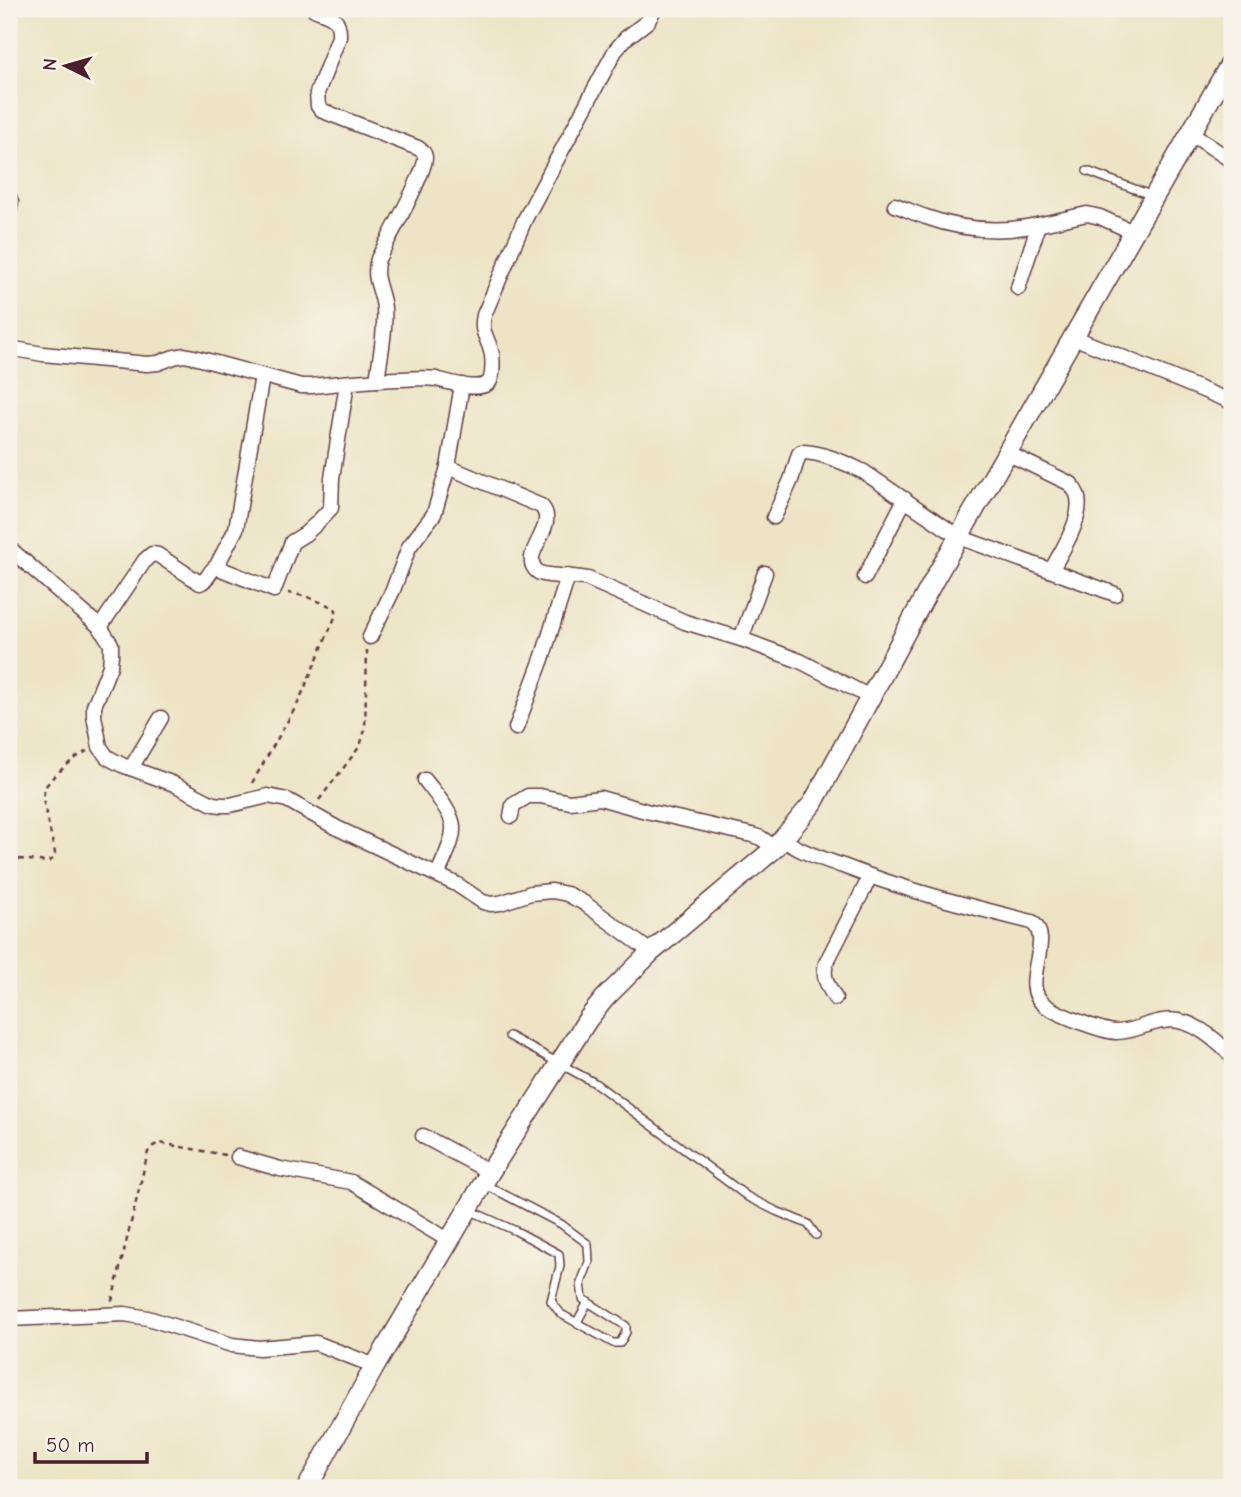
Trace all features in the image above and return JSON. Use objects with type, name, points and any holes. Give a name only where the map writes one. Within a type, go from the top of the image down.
[{"type":"street","points":[[314,9],[332,16],[340,28],[317,93],[318,106],[323,111],[418,148],[425,156],[411,195],[376,267],[375,278],[384,308],[377,380]]},
{"type":"street","points":[[9,348],[147,364],[184,355],[301,386],[425,378],[478,386],[490,382],[491,351],[482,323],[525,219],[620,44],[648,21],[654,9]]},
{"type":"street","points":[[307,1488],[375,1366],[487,1178],[588,1019],[651,952],[780,844],[817,795],[959,537],[1232,61]]},
{"type":"street","points":[[1189,133],[1232,161]]},
{"type":"street","points":[[9,197],[9,213]]},
{"type":"street","points":[[895,205],[925,217],[988,230],[1015,230],[1087,214],[1133,232]]},
{"type":"street","points":[[1018,288],[1037,225]]},
{"type":"street","points":[[1073,337],[1232,402]]},
{"type":"street","points":[[100,627],[145,560],[152,554],[158,555],[200,583],[203,583],[216,567],[236,529],[262,376]]},
{"type":"street","points":[[216,567],[274,590],[292,542],[311,529],[331,508],[332,478],[347,383]]},
{"type":"street","points":[[370,637],[393,590],[409,547],[434,514],[448,467],[462,385]]},
{"type":"street","points":[[774,517],[791,480],[799,454],[805,451],[854,467],[959,537],[1115,594]]},
{"type":"street","points":[[1007,453],[1071,484],[1077,493],[1079,510],[1075,524],[1052,569]]},
{"type":"street","points":[[448,467],[545,510],[547,520],[532,561],[538,572],[588,579],[685,622],[800,661],[870,697]]},
{"type":"street","points":[[865,577],[905,499]]},
{"type":"street","points":[[9,548],[100,627],[111,644],[110,666],[94,706],[100,747],[107,757],[213,804],[222,805],[268,796],[287,800],[337,828],[438,874],[484,902],[500,903],[531,893],[552,891],[567,894],[584,902],[651,952]]},
{"type":"street","points":[[741,639],[765,573]]},
{"type":"street","points":[[516,728],[568,576]]},
{"type":"street","points":[[131,768],[161,718]]},
{"type":"street","points":[[425,780],[452,818],[454,826],[453,836],[438,874]]},
{"type":"street","points":[[511,816],[513,805],[527,796],[570,802],[600,798],[752,835],[870,877],[958,904],[1032,922],[1036,925],[1040,939],[1035,994],[1045,1006],[1107,1031],[1132,1030],[1164,1020],[1176,1020],[1208,1035],[1232,1056]]},
{"type":"street","points":[[835,998],[825,982],[826,963],[870,877]]},
{"type":"street","points":[[423,1136],[487,1178]]},
{"type":"street","points":[[238,1157],[281,1169],[351,1182],[450,1241]]},
{"type":"street","points":[[9,1319],[125,1314],[148,1318],[232,1345],[259,1348],[316,1343],[375,1366]]},
{"type":"lane","points":[[1087,171],[1154,196]]},
{"type":"lane","points":[[509,1036],[595,1083],[748,1197],[776,1212],[808,1224],[816,1235]]},
{"type":"lane","points":[[468,1210],[559,1254],[560,1266],[551,1301],[561,1314],[613,1343],[620,1343],[626,1326],[583,1299],[582,1283],[589,1262],[588,1244],[487,1178]]},
{"type":"lane","points":[[577,1322],[588,1302]]},
{"type":"path","points":[[242,802],[298,703],[336,615],[333,607],[304,596],[274,590]]},
{"type":"path","points":[[309,813],[360,746],[365,730],[366,665],[370,637]]},
{"type":"path","points":[[9,858],[48,862],[53,859],[55,853],[43,799],[45,787],[82,753],[100,747]]},
{"type":"path","points":[[108,1314],[148,1152],[160,1143],[238,1157]]}]
